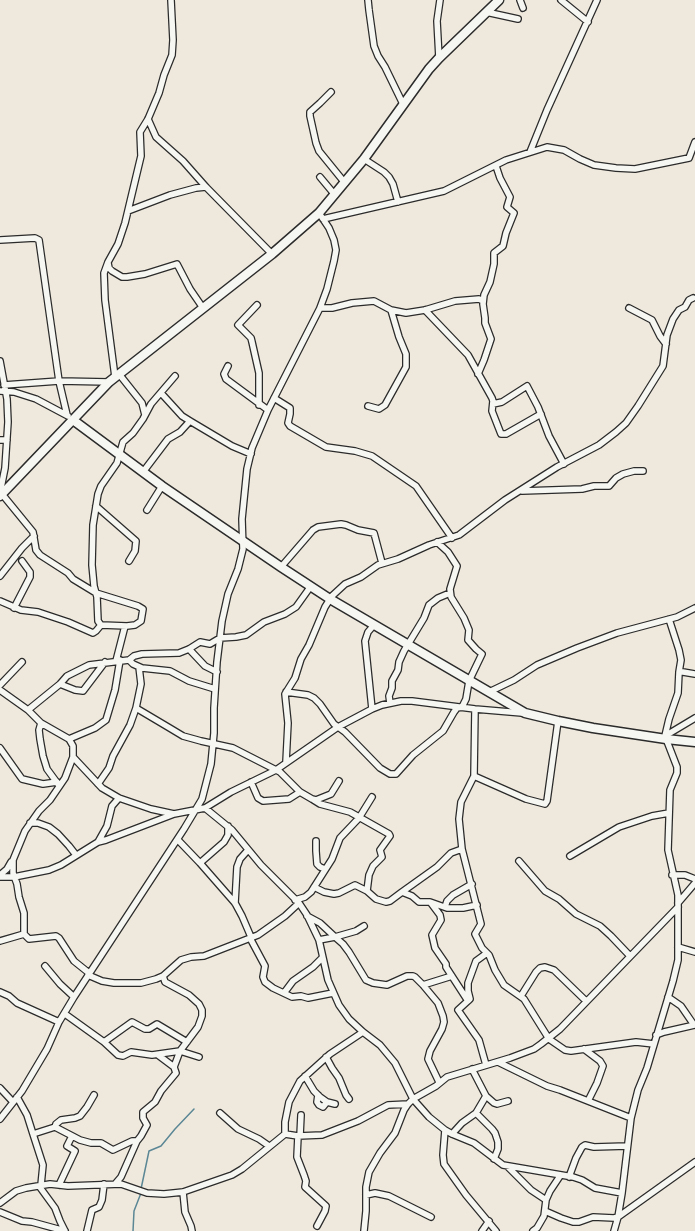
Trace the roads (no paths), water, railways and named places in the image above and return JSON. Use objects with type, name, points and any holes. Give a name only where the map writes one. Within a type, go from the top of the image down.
[{"type":"street","points":[[145,415],[142,403],[114,378],[104,271],[118,244],[128,212],[141,156],[140,132],[148,119],[159,93],[172,55],[173,40],[171,0]]},
{"type":"street","points":[[368,0],[374,46],[378,56],[386,67],[403,104]]},
{"type":"street","points":[[438,58],[437,21],[440,0]]},
{"type":"street","points":[[1,494],[70,418],[114,378],[321,216],[335,195],[364,159],[438,58],[499,0]]},
{"type":"street","points":[[520,0],[523,8]]},
{"type":"street","points":[[561,0],[588,22]]},
{"type":"street","points":[[530,152],[563,74],[597,0]]},
{"type":"street","points":[[486,12],[518,19]]},
{"type":"street","points":[[331,92],[310,112],[310,116],[317,147],[345,183]]},
{"type":"street","points":[[148,119],[156,137],[183,160],[206,187],[272,254]]},
{"type":"street","points":[[321,216],[398,202],[444,191],[514,157],[548,147],[564,150],[594,165],[620,169],[635,169],[689,158],[695,142]]},
{"type":"street","points":[[364,159],[389,177],[393,184],[398,202]]},
{"type":"street","points":[[478,374],[490,339],[485,323],[483,301],[484,295],[490,282],[494,264],[494,253],[503,246],[506,233],[514,213],[507,207],[509,196],[496,166]]},
{"type":"street","points":[[320,177],[335,195]]},
{"type":"street","points":[[128,212],[170,195],[206,187]]},
{"type":"street","points":[[0,1119],[15,1099],[44,1054],[59,1022],[74,997],[178,840],[202,798],[211,764],[215,689],[220,638],[228,594],[242,557],[242,519],[247,469],[258,432],[320,308],[327,290],[336,250],[334,240],[321,216]]},
{"type":"street","points":[[0,240],[35,238],[39,240],[59,381],[70,418]]},
{"type":"street","points":[[108,262],[109,268],[122,277],[145,274],[177,264],[190,289],[203,308]]},
{"type":"street","points":[[286,762],[288,723],[285,698],[286,692],[295,678],[301,659],[330,599],[345,584],[361,577],[382,563],[398,559],[437,542],[463,533],[501,503],[550,471],[599,445],[626,423],[663,366],[669,328],[673,319],[679,310],[693,298]]},
{"type":"street","points":[[320,308],[332,308],[352,303],[370,301],[378,302],[392,310],[406,313],[425,310],[455,301],[479,299],[483,301]]},
{"type":"street","points":[[257,305],[238,325],[251,338],[259,373],[259,404]]},
{"type":"street","points":[[629,308],[652,320],[666,344]]},
{"type":"street","points":[[368,406],[379,409],[383,407],[406,367],[406,354],[398,337],[392,310]]},
{"type":"street","points":[[425,310],[468,355],[492,398],[492,411],[499,432],[503,435],[541,414]]},
{"type":"street","points":[[0,361],[3,389],[8,410],[5,468],[1,494],[33,532],[36,550],[40,555],[68,573],[73,579],[96,593],[141,607],[143,612],[141,621],[135,625],[101,625]]},
{"type":"street","points":[[228,366],[224,374],[226,379],[268,410]]},
{"type":"street","points":[[101,625],[98,621],[92,565],[98,494],[116,467],[121,455],[123,442],[133,433],[151,404],[176,376]]},
{"type":"street","points":[[3,389],[59,381],[114,378]]},
{"type":"street","points":[[493,404],[502,402],[528,386],[549,436],[564,464]]},
{"type":"street","points":[[3,389],[36,399],[70,418],[162,486],[330,599],[524,713]]},
{"type":"street","points":[[161,393],[182,416],[232,446],[251,454]]},
{"type":"street","points":[[274,398],[290,408],[288,423],[290,426],[326,447],[355,451],[372,456],[416,486],[452,538]]},
{"type":"street","points":[[144,472],[168,439],[181,430],[190,421]]},
{"type":"street","points":[[0,440],[7,440]]},
{"type":"street","points":[[521,491],[582,489],[594,486],[609,486],[622,474],[634,471],[643,471]]},
{"type":"street","points":[[146,510],[162,486]]},
{"type":"street","points":[[96,506],[136,541],[136,551],[128,561]]},
{"type":"street","points":[[281,567],[313,530],[318,527],[342,524],[358,530],[374,533],[382,563]]},
{"type":"street","points":[[0,576],[22,548],[34,536]]},
{"type":"street","points":[[286,692],[308,695],[314,698],[334,724],[345,732],[384,772],[396,774],[416,752],[443,731],[455,710],[462,707],[468,694],[469,681],[482,654],[476,650],[468,640],[468,628],[464,616],[453,602],[450,593],[451,585],[458,566],[448,552],[437,542]]},
{"type":"street","points":[[14,608],[30,577],[30,572],[22,562]]},
{"type":"street","points":[[28,710],[60,684],[67,676],[89,665],[118,660],[129,660],[138,655],[179,653],[198,643],[202,642],[210,644],[220,638],[246,635],[264,622],[291,610],[300,602],[311,586]]},
{"type":"street","points":[[390,703],[389,696],[392,688],[392,681],[398,670],[400,660],[424,618],[429,605],[438,598],[450,593]]},
{"type":"street","points":[[0,601],[14,608],[41,613],[92,632],[96,631],[101,625]]},
{"type":"street","points":[[489,692],[514,680],[537,665],[570,651],[617,633],[669,619],[695,608]]},
{"type":"street","points":[[614,1231],[622,1193],[631,1118],[638,1090],[647,1068],[678,960],[678,905],[668,850],[670,790],[677,772],[677,767],[676,760],[666,738],[669,719],[678,693],[678,672],[681,655],[669,619]]},
{"type":"street","points":[[372,709],[365,641],[368,632],[374,625]]},
{"type":"street","points":[[69,739],[95,728],[106,720],[115,690],[118,660],[125,626]]},
{"type":"street","points":[[189,649],[205,666],[217,672]]},
{"type":"street","points":[[129,660],[139,667],[170,671],[189,681],[215,689]]},
{"type":"street","points":[[0,685],[22,662]]},
{"type":"street","points":[[60,684],[76,690],[84,691],[105,662]]},
{"type":"street","points":[[98,784],[109,768],[113,756],[130,725],[136,708],[141,684],[139,667]]},
{"type":"street","points":[[678,672],[695,674]]},
{"type":"street","points":[[0,876],[13,860],[25,831],[30,823],[50,800],[58,784],[67,774],[73,757],[73,746],[69,739],[41,723],[28,710],[1,692]]},
{"type":"street","points":[[0,876],[14,877],[49,870],[61,866],[98,842],[174,814],[205,808],[251,782],[276,770],[338,728],[372,709],[390,703],[412,701],[475,709],[524,713],[558,722],[695,742]]},
{"type":"street","points":[[136,708],[183,736],[233,748],[276,770],[286,777],[300,792],[320,804],[350,812],[388,833],[390,836],[380,850],[382,857],[373,866],[370,872],[367,891]]},
{"type":"street","points":[[475,709],[474,776],[460,805],[459,819],[462,849],[481,924],[475,934],[482,948],[491,958],[500,980],[521,996],[528,1004],[549,1039],[565,1050],[571,1051],[636,1042],[654,1044]]},
{"type":"street","points":[[666,738],[695,718]]},
{"type":"street","points":[[474,776],[526,799],[545,804],[548,801],[558,722]]},
{"type":"street","points":[[41,723],[39,730],[43,756],[48,769],[58,784]]},
{"type":"street","points":[[0,748],[22,779],[43,784],[58,784]]},
{"type":"street","points":[[73,757],[98,784],[118,798],[151,809],[174,814]]},
{"type":"street","points":[[312,799],[316,800],[331,794],[339,781]]},
{"type":"street","points":[[251,782],[258,798],[263,801],[289,799],[300,792]]},
{"type":"street","points":[[24,934],[29,938],[56,936],[74,961],[89,974],[102,981],[124,984],[141,983],[162,976],[181,960],[190,957],[204,956],[258,935],[285,916],[297,901],[305,897],[314,887],[332,859],[340,838],[359,818],[372,797]]},
{"type":"street","points":[[98,842],[106,826],[112,806],[118,798]]},
{"type":"street","points":[[205,808],[228,826],[248,850],[297,901],[307,915],[319,940],[322,958],[333,993],[340,1005],[349,1019],[362,1032],[380,1045],[395,1063],[413,1099],[428,1117],[445,1130],[474,1143],[494,1160],[508,1166],[570,1177],[582,1180],[595,1188],[622,1193]]},
{"type":"street","points":[[570,856],[619,827],[652,816],[669,813]]},
{"type":"street","points":[[30,823],[49,827],[58,834],[76,855]]},
{"type":"street","points":[[200,863],[224,842],[228,835],[228,826]]},
{"type":"street","points":[[178,840],[235,903],[242,916],[250,938],[265,966],[265,982],[292,997],[301,996],[308,998],[333,993]]},
{"type":"street","points":[[316,841],[317,864],[325,870]]},
{"type":"street","points":[[314,887],[324,892],[334,894],[356,885],[367,891],[376,899],[386,902],[390,901],[437,867],[451,853],[462,849]]},
{"type":"street","points":[[235,903],[237,868],[240,859],[248,850]]},
{"type":"street","points":[[13,860],[12,866],[14,877],[24,913],[24,934]]},
{"type":"street","points":[[519,861],[545,891],[559,899],[576,914],[600,926],[630,956]]},
{"type":"street","points":[[672,874],[695,879]]},
{"type":"street","points":[[364,1231],[367,1179],[373,1164],[395,1133],[408,1104],[413,1099],[430,1090],[447,1077],[498,1062],[534,1049],[549,1039],[678,905],[695,883]]},
{"type":"street","points":[[445,907],[447,901],[453,895],[466,886],[472,884]]},
{"type":"street","points":[[402,892],[412,896],[419,902],[430,902],[445,907],[463,908],[477,905]]},
{"type":"street","points":[[430,902],[440,915],[441,920],[432,935],[433,943],[446,964],[446,967],[468,1001]]},
{"type":"street","points":[[307,915],[320,923],[350,952],[366,980],[372,983],[386,985],[407,976],[413,976],[424,985],[438,1003],[444,1022],[442,1029],[428,1055],[428,1059],[439,1082]]},
{"type":"street","points":[[319,940],[356,931],[364,926]]},
{"type":"street","points":[[0,941],[24,934]]},
{"type":"street","points":[[678,947],[695,952]]},
{"type":"street","points":[[486,1065],[479,1040],[458,1011],[459,1008],[468,1001],[470,996],[468,991],[468,983],[476,961],[487,953]]},
{"type":"street","points":[[284,993],[293,981],[313,967],[322,958]]},
{"type":"street","points":[[45,966],[60,984],[74,997]]},
{"type":"street","points":[[521,996],[536,972],[540,968],[545,967],[554,970],[586,1002]]},
{"type":"street","points":[[162,976],[165,982],[180,989],[195,1000],[202,1010],[200,1023],[180,1051],[174,1067]]},
{"type":"street","points":[[424,985],[452,976]]},
{"type":"street","points":[[0,992],[9,996],[17,1003],[59,1022]]},
{"type":"street","points":[[656,1035],[694,1025],[681,1006],[668,997]]},
{"type":"street","points":[[65,1014],[104,1042],[118,1055],[123,1056],[131,1052],[157,1055],[180,1051],[200,1057]]},
{"type":"street","points":[[104,1042],[132,1022],[145,1029],[149,1029],[157,1024],[187,1042]]},
{"type":"street","points":[[285,1134],[285,1122],[289,1102],[297,1086],[305,1076],[326,1057],[362,1032]]},
{"type":"street","points":[[584,1049],[600,1061],[603,1066],[588,1101]]},
{"type":"street","points":[[115,1184],[120,1177],[137,1140],[147,1125],[143,1118],[142,1112],[155,1102],[161,1091],[176,1073],[174,1067],[157,1055]]},
{"type":"street","points":[[326,1057],[339,1078],[349,1099]]},
{"type":"street","points":[[498,1062],[547,1086],[631,1118]]},
{"type":"street","points":[[472,1069],[486,1096],[497,1104],[508,1101]]},
{"type":"street","points":[[305,1076],[318,1095],[327,1102],[335,1104]]},
{"type":"street","points":[[0,1088],[15,1099],[27,1115],[43,1165],[40,1186],[55,1208],[65,1231]]},
{"type":"street","points":[[32,1134],[55,1127],[61,1120],[80,1116],[94,1095]]},
{"type":"street","points":[[452,1134],[462,1123],[476,1113],[486,1096]]},
{"type":"street","points":[[0,1203],[16,1191],[40,1186],[115,1184],[127,1185],[151,1194],[183,1192],[232,1175],[252,1162],[269,1146],[285,1134],[299,1136],[322,1135],[358,1121],[388,1105],[408,1104]]},
{"type":"street","points":[[220,1113],[238,1129],[259,1139],[269,1146]]},
{"type":"street","points":[[476,1113],[495,1133],[498,1142],[498,1149],[494,1160]]},
{"type":"street","points":[[301,1115],[297,1157],[306,1180],[305,1187],[324,1204],[326,1208],[317,1226]]},
{"type":"street","points":[[55,1127],[57,1130],[61,1130],[86,1142],[101,1143],[113,1150],[137,1140]]},
{"type":"street","points":[[445,1130],[443,1155],[444,1164],[466,1195],[496,1231]]},
{"type":"street","points":[[59,1185],[75,1151],[67,1146],[72,1136]]},
{"type":"street","points":[[570,1177],[576,1158],[582,1147],[585,1145],[594,1147],[627,1146]]},
{"type":"street","points":[[545,1211],[573,1222],[580,1222],[594,1217],[618,1217],[695,1162]]},
{"type":"street","points":[[508,1166],[531,1190],[546,1200]]},
{"type":"street","points":[[533,1231],[541,1221],[545,1211],[546,1200],[551,1188],[560,1176]]},
{"type":"street","points":[[87,1231],[92,1210],[99,1207],[102,1200],[104,1184]]},
{"type":"street","points":[[183,1192],[185,1212],[192,1231]]},
{"type":"street","points":[[366,1195],[375,1193],[389,1196],[431,1217]]},
{"type":"street","points":[[0,1212],[22,1221],[32,1222],[65,1231]]},
{"type":"street","points":[[482,1231],[489,1221]]},
{"type":"waterway","points":[[141,1189],[149,1151],[161,1146],[194,1109]]},
{"type":"waterway","points":[[133,1231],[134,1211],[141,1193]]}]
